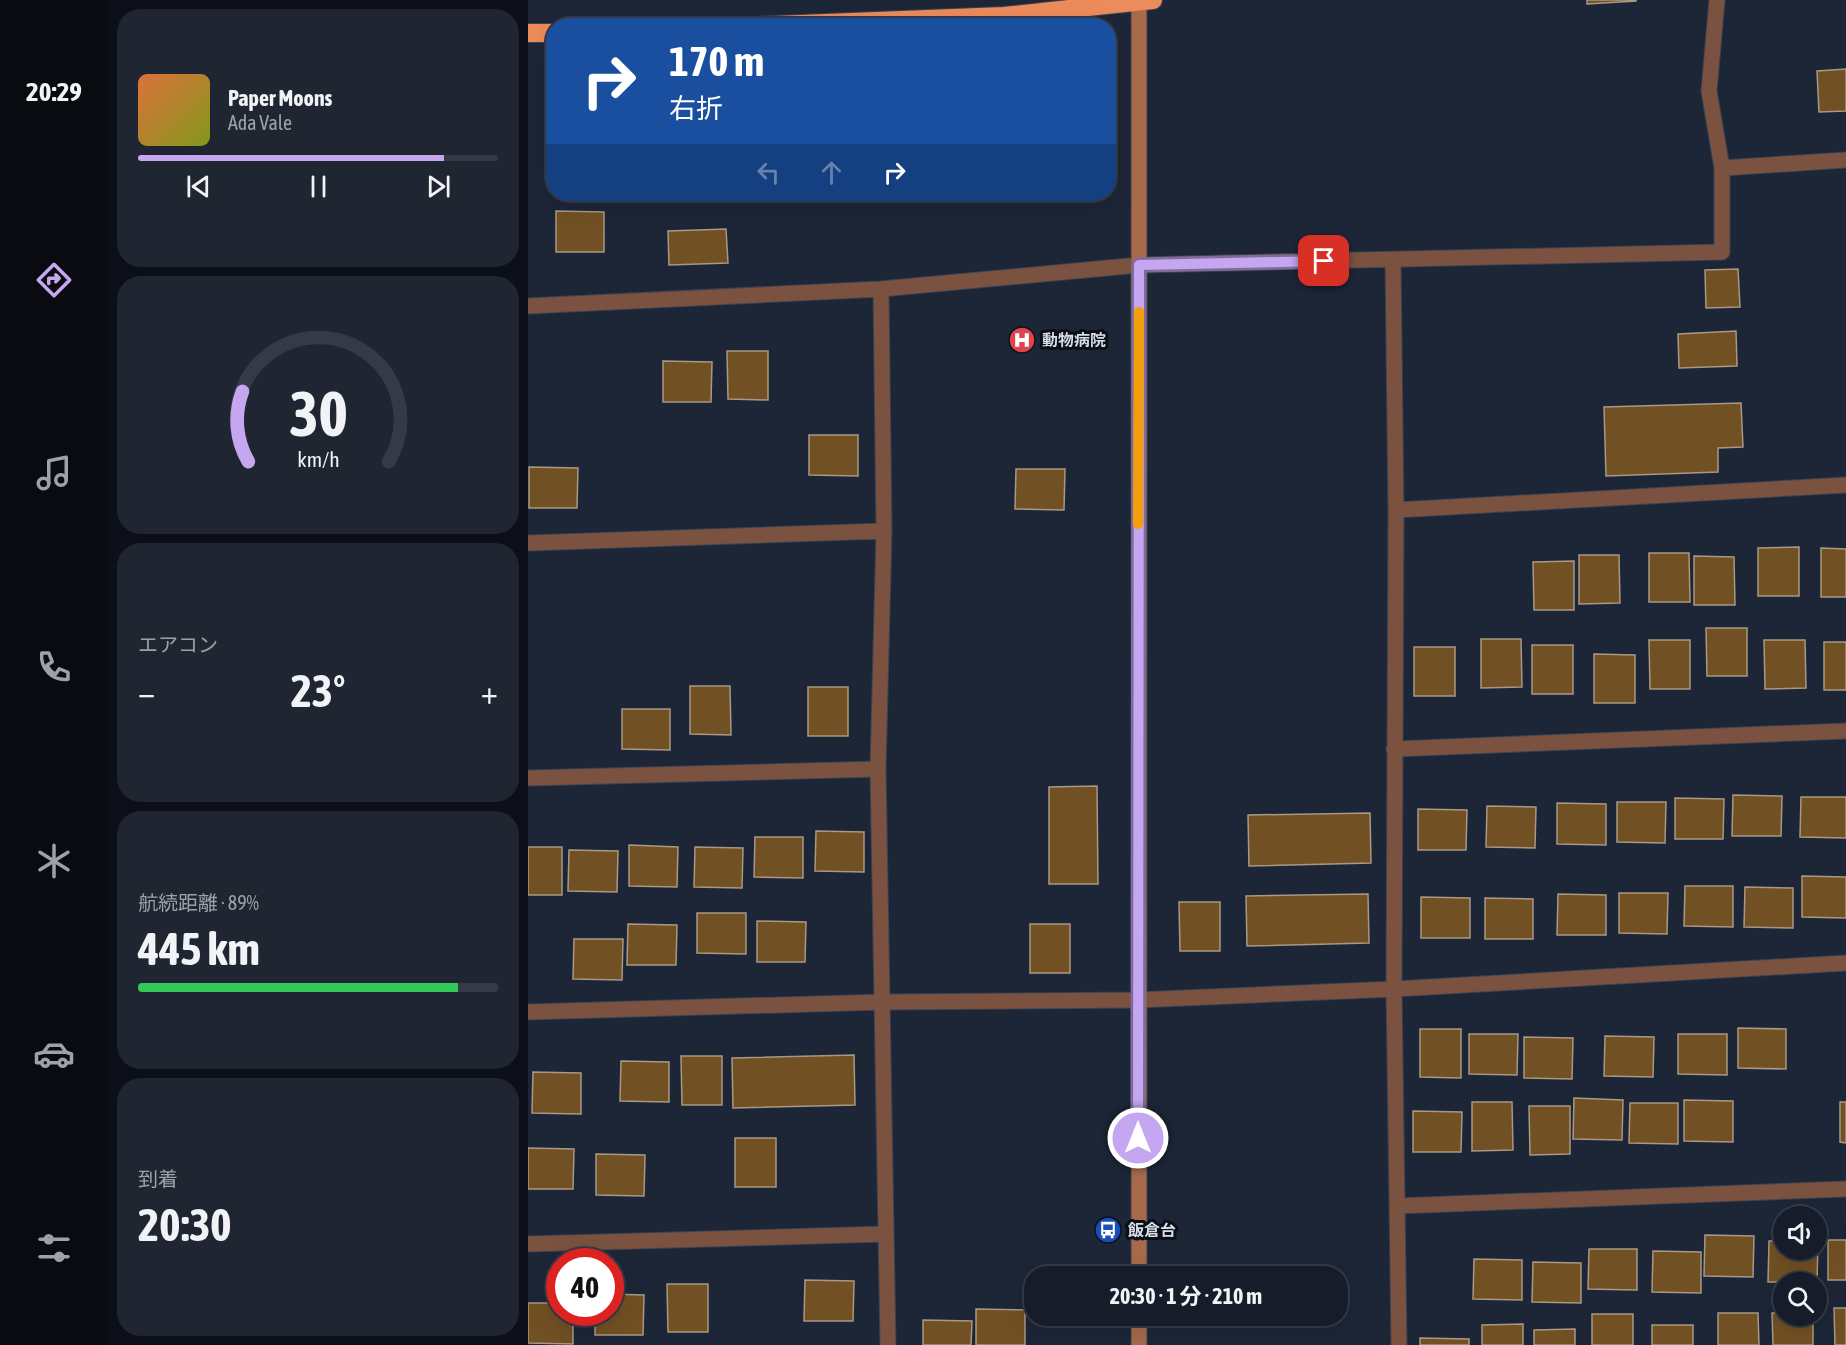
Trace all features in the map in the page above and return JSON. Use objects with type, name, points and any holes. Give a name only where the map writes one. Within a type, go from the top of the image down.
[{"type":"highway","points":[[954,18],[1004,16],[1143,1]]},
{"type":"highway","points":[[528,33],[546,33]]},
{"type":"street","points":[[528,306],[880,289],[1139,265],[1722,252],[1722,168],[1709,91],[1718,0]]},
{"type":"street","points":[[1139,1266],[1137,1000],[1139,265],[1143,1]]},
{"type":"street","points":[[1722,168],[1846,160]]},
{"type":"street","points":[[1393,260],[1396,510],[1394,988],[1399,1345]]},
{"type":"street","points":[[880,289],[884,531],[878,769],[888,1345]]},
{"type":"street","points":[[1396,510],[1846,485]]},
{"type":"street","points":[[528,543],[884,531]]},
{"type":"street","points":[[1394,750],[1846,731]]},
{"type":"street","points":[[528,778],[878,769]]},
{"type":"street","points":[[528,1012],[883,1002],[1137,1000],[1846,963]]},
{"type":"street","points":[[1397,1206],[1846,1189]]},
{"type":"street","points":[[528,1244],[886,1234]]},
{"type":"street","points":[[1139,1326],[1139,1345]]},
{"type":"building","points":[[1587,0],[1636,0],[1636,1],[1587,4]]},
{"type":"building","points":[[1846,69],[1846,111],[1819,112],[1817,71]]},
{"type":"building","points":[[556,211],[604,212],[604,252],[556,252]]},
{"type":"building","points":[[726,229],[728,263],[669,265],[668,231]]},
{"type":"building","points":[[1738,269],[1740,307],[1706,308],[1705,270]]},
{"type":"building","points":[[1736,331],[1737,366],[1679,368],[1678,334]]},
{"type":"building","points":[[727,351],[768,351],[768,400],[728,399]]},
{"type":"building","points":[[663,361],[712,362],[711,402],[663,402]]},
{"type":"building","points":[[1741,403],[1743,447],[1718,448],[1718,472],[1606,476],[1604,407]]},
{"type":"building","points":[[809,435],[858,435],[858,476],[809,475]]},
{"type":"building","points":[[529,467],[578,468],[577,508],[529,508]]},
{"type":"building","points":[[1016,469],[1065,469],[1064,510],[1015,509]]},
{"type":"building","points":[[1799,547],[1799,596],[1758,596],[1758,548]]},
{"type":"building","points":[[1821,548],[1846,549],[1846,597],[1821,597]]},
{"type":"building","points":[[1649,553],[1689,553],[1690,602],[1649,602]]},
{"type":"building","points":[[1579,555],[1619,555],[1620,603],[1579,604]]},
{"type":"building","points":[[1694,556],[1734,557],[1735,605],[1694,605]]},
{"type":"building","points":[[1574,561],[1574,610],[1534,610],[1533,562]]},
{"type":"building","points":[[1706,628],[1747,628],[1747,676],[1707,676]]},
{"type":"building","points":[[1481,639],[1521,639],[1522,687],[1481,688]]},
{"type":"building","points":[[1649,640],[1690,640],[1690,689],[1650,689]]},
{"type":"building","points":[[1764,640],[1805,640],[1806,688],[1765,689]]},
{"type":"building","points":[[1824,642],[1846,642],[1846,690],[1824,690]]},
{"type":"building","points":[[1532,645],[1573,645],[1573,694],[1532,694]]},
{"type":"building","points":[[1414,647],[1455,647],[1455,696],[1414,696]]},
{"type":"building","points":[[1594,654],[1635,655],[1635,703],[1594,703]]},
{"type":"building","points":[[690,686],[730,686],[731,735],[690,734]]},
{"type":"building","points":[[808,687],[848,687],[848,736],[808,736]]},
{"type":"building","points":[[622,709],[670,709],[670,750],[622,749]]},
{"type":"building","points":[[1097,786],[1098,884],[1049,884],[1049,787]]},
{"type":"building","points":[[1733,795],[1782,796],[1781,836],[1732,836]]},
{"type":"building","points":[[1801,797],[1846,797],[1846,838],[1800,837]]},
{"type":"building","points":[[1675,798],[1724,799],[1723,839],[1675,839]]},
{"type":"building","points":[[1617,802],[1666,802],[1665,843],[1617,842]]},
{"type":"building","points":[[1557,803],[1606,804],[1606,845],[1557,844]]},
{"type":"building","points":[[1487,806],[1536,807],[1535,848],[1486,847]]},
{"type":"building","points":[[1418,809],[1467,810],[1466,850],[1418,850]]},
{"type":"building","points":[[1370,813],[1371,863],[1249,866],[1248,815]]},
{"type":"building","points":[[816,831],[864,832],[864,872],[815,871]]},
{"type":"building","points":[[755,837],[803,837],[803,878],[754,877]]},
{"type":"building","points":[[629,845],[678,847],[677,887],[629,886]]},
{"type":"building","points":[[528,847],[562,847],[562,895],[528,895]]},
{"type":"building","points":[[695,847],[743,848],[742,888],[694,887]]},
{"type":"building","points":[[569,850],[618,851],[617,892],[568,891]]},
{"type":"building","points":[[1802,876],[1846,877],[1846,918],[1802,917]]},
{"type":"building","points":[[1685,886],[1733,886],[1733,927],[1684,926]]},
{"type":"building","points":[[1745,887],[1793,888],[1793,928],[1744,927]]},
{"type":"building","points":[[1619,893],[1668,893],[1667,934],[1619,933]]},
{"type":"building","points":[[1368,894],[1369,943],[1247,946],[1246,896]]},
{"type":"building","points":[[1558,894],[1606,895],[1606,935],[1557,935]]},
{"type":"building","points":[[1421,897],[1470,898],[1470,938],[1421,938]]},
{"type":"building","points":[[1485,898],[1533,899],[1533,939],[1485,939]]},
{"type":"building","points":[[1179,902],[1220,902],[1220,951],[1180,951]]},
{"type":"building","points":[[697,913],[746,913],[746,954],[697,953]]},
{"type":"building","points":[[757,921],[806,922],[805,962],[757,962]]},
{"type":"building","points":[[628,924],[677,925],[676,965],[627,965]]},
{"type":"building","points":[[1030,924],[1070,924],[1070,973],[1030,973]]},
{"type":"building","points":[[574,939],[623,939],[622,980],[573,979]]},
{"type":"building","points":[[1738,1028],[1786,1029],[1786,1069],[1738,1068]]},
{"type":"building","points":[[1420,1029],[1461,1029],[1461,1078],[1420,1077]]},
{"type":"building","points":[[1469,1034],[1518,1034],[1517,1075],[1469,1074]]},
{"type":"building","points":[[1678,1034],[1727,1034],[1727,1075],[1678,1074]]},
{"type":"building","points":[[1605,1036],[1654,1037],[1653,1077],[1604,1076]]},
{"type":"building","points":[[1524,1037],[1573,1038],[1572,1079],[1524,1078]]},
{"type":"building","points":[[854,1055],[855,1105],[733,1108],[732,1058]]},
{"type":"building","points":[[681,1056],[722,1056],[722,1105],[682,1105]]},
{"type":"building","points":[[621,1061],[669,1062],[669,1102],[620,1101]]},
{"type":"building","points":[[533,1072],[581,1073],[581,1114],[532,1113]]},
{"type":"building","points":[[1574,1098],[1623,1100],[1622,1140],[1573,1139]]},
{"type":"building","points":[[1684,1100],[1733,1101],[1733,1142],[1684,1141]]},
{"type":"building","points":[[1472,1102],[1512,1102],[1513,1150],[1472,1151]]},
{"type":"building","points":[[1840,1102],[1846,1102],[1846,1143],[1840,1142]]},
{"type":"building","points":[[1630,1103],[1678,1103],[1678,1144],[1629,1143]]},
{"type":"building","points":[[1529,1106],[1570,1106],[1570,1154],[1530,1155]]},
{"type":"building","points":[[1413,1111],[1462,1112],[1461,1152],[1413,1152]]},
{"type":"building","points":[[735,1138],[776,1138],[776,1187],[735,1187]]},
{"type":"building","points":[[528,1148],[574,1149],[573,1189],[528,1189]]},
{"type":"building","points":[[596,1154],[645,1155],[644,1196],[596,1195]]},
{"type":"building","points":[[1705,1235],[1754,1236],[1753,1277],[1704,1276]]},
{"type":"building","points":[[1828,1240],[1846,1240],[1846,1280],[1828,1280]]},
{"type":"building","points":[[1769,1241],[1773,1241],[1773,1260],[1818,1260],[1817,1272],[1773,1272],[1773,1282],[1768,1282]]},
{"type":"building","points":[[1589,1249],[1637,1249],[1637,1290],[1588,1289]]},
{"type":"building","points":[[1653,1251],[1701,1252],[1701,1293],[1652,1292]]},
{"type":"building","points":[[1474,1259],[1522,1260],[1522,1300],[1473,1299]]},
{"type":"building","points":[[1533,1262],[1581,1263],[1581,1303],[1532,1302]]},
{"type":"building","points":[[805,1280],[854,1281],[853,1321],[804,1321]]},
{"type":"building","points":[[667,1284],[708,1284],[708,1332],[668,1332]]},
{"type":"building","points":[[624,1294],[644,1295],[643,1335],[595,1335],[595,1326],[624,1326]]},
{"type":"building","points":[[528,1303],[546,1303],[546,1326],[573,1326],[573,1344],[528,1343]]},
{"type":"building","points":[[1834,1308],[1846,1308],[1846,1345],[1835,1345]]},
{"type":"building","points":[[976,1309],[1024,1310],[1025,1345],[976,1345]]},
{"type":"building","points":[[1718,1313],[1758,1313],[1759,1345],[1718,1345]]},
{"type":"building","points":[[1772,1313],[1773,1326],[1813,1326],[1813,1345],[1773,1345]]},
{"type":"building","points":[[1592,1314],[1633,1314],[1633,1345],[1592,1345]]},
{"type":"building","points":[[923,1320],[972,1321],[971,1345],[923,1345]]},
{"type":"building","points":[[1523,1324],[1523,1345],[1482,1345],[1482,1325]]},
{"type":"building","points":[[1652,1325],[1693,1325],[1693,1345],[1652,1345]]},
{"type":"building","points":[[1575,1329],[1575,1345],[1534,1345],[1534,1330]]},
{"type":"building","points":[[1420,1338],[1469,1339],[1469,1345],[1420,1345]]},
{"type":"slow traffic","points":[[1138,524],[1139,312]]},
{"type":"place","name":"動物病院","points":[[1022,340]]},
{"type":"place","name":"飯倉台","points":[[1108,1230]]},
{"type":"route","points":[[1138,1138],[1139,265],[1324,261]]}]
